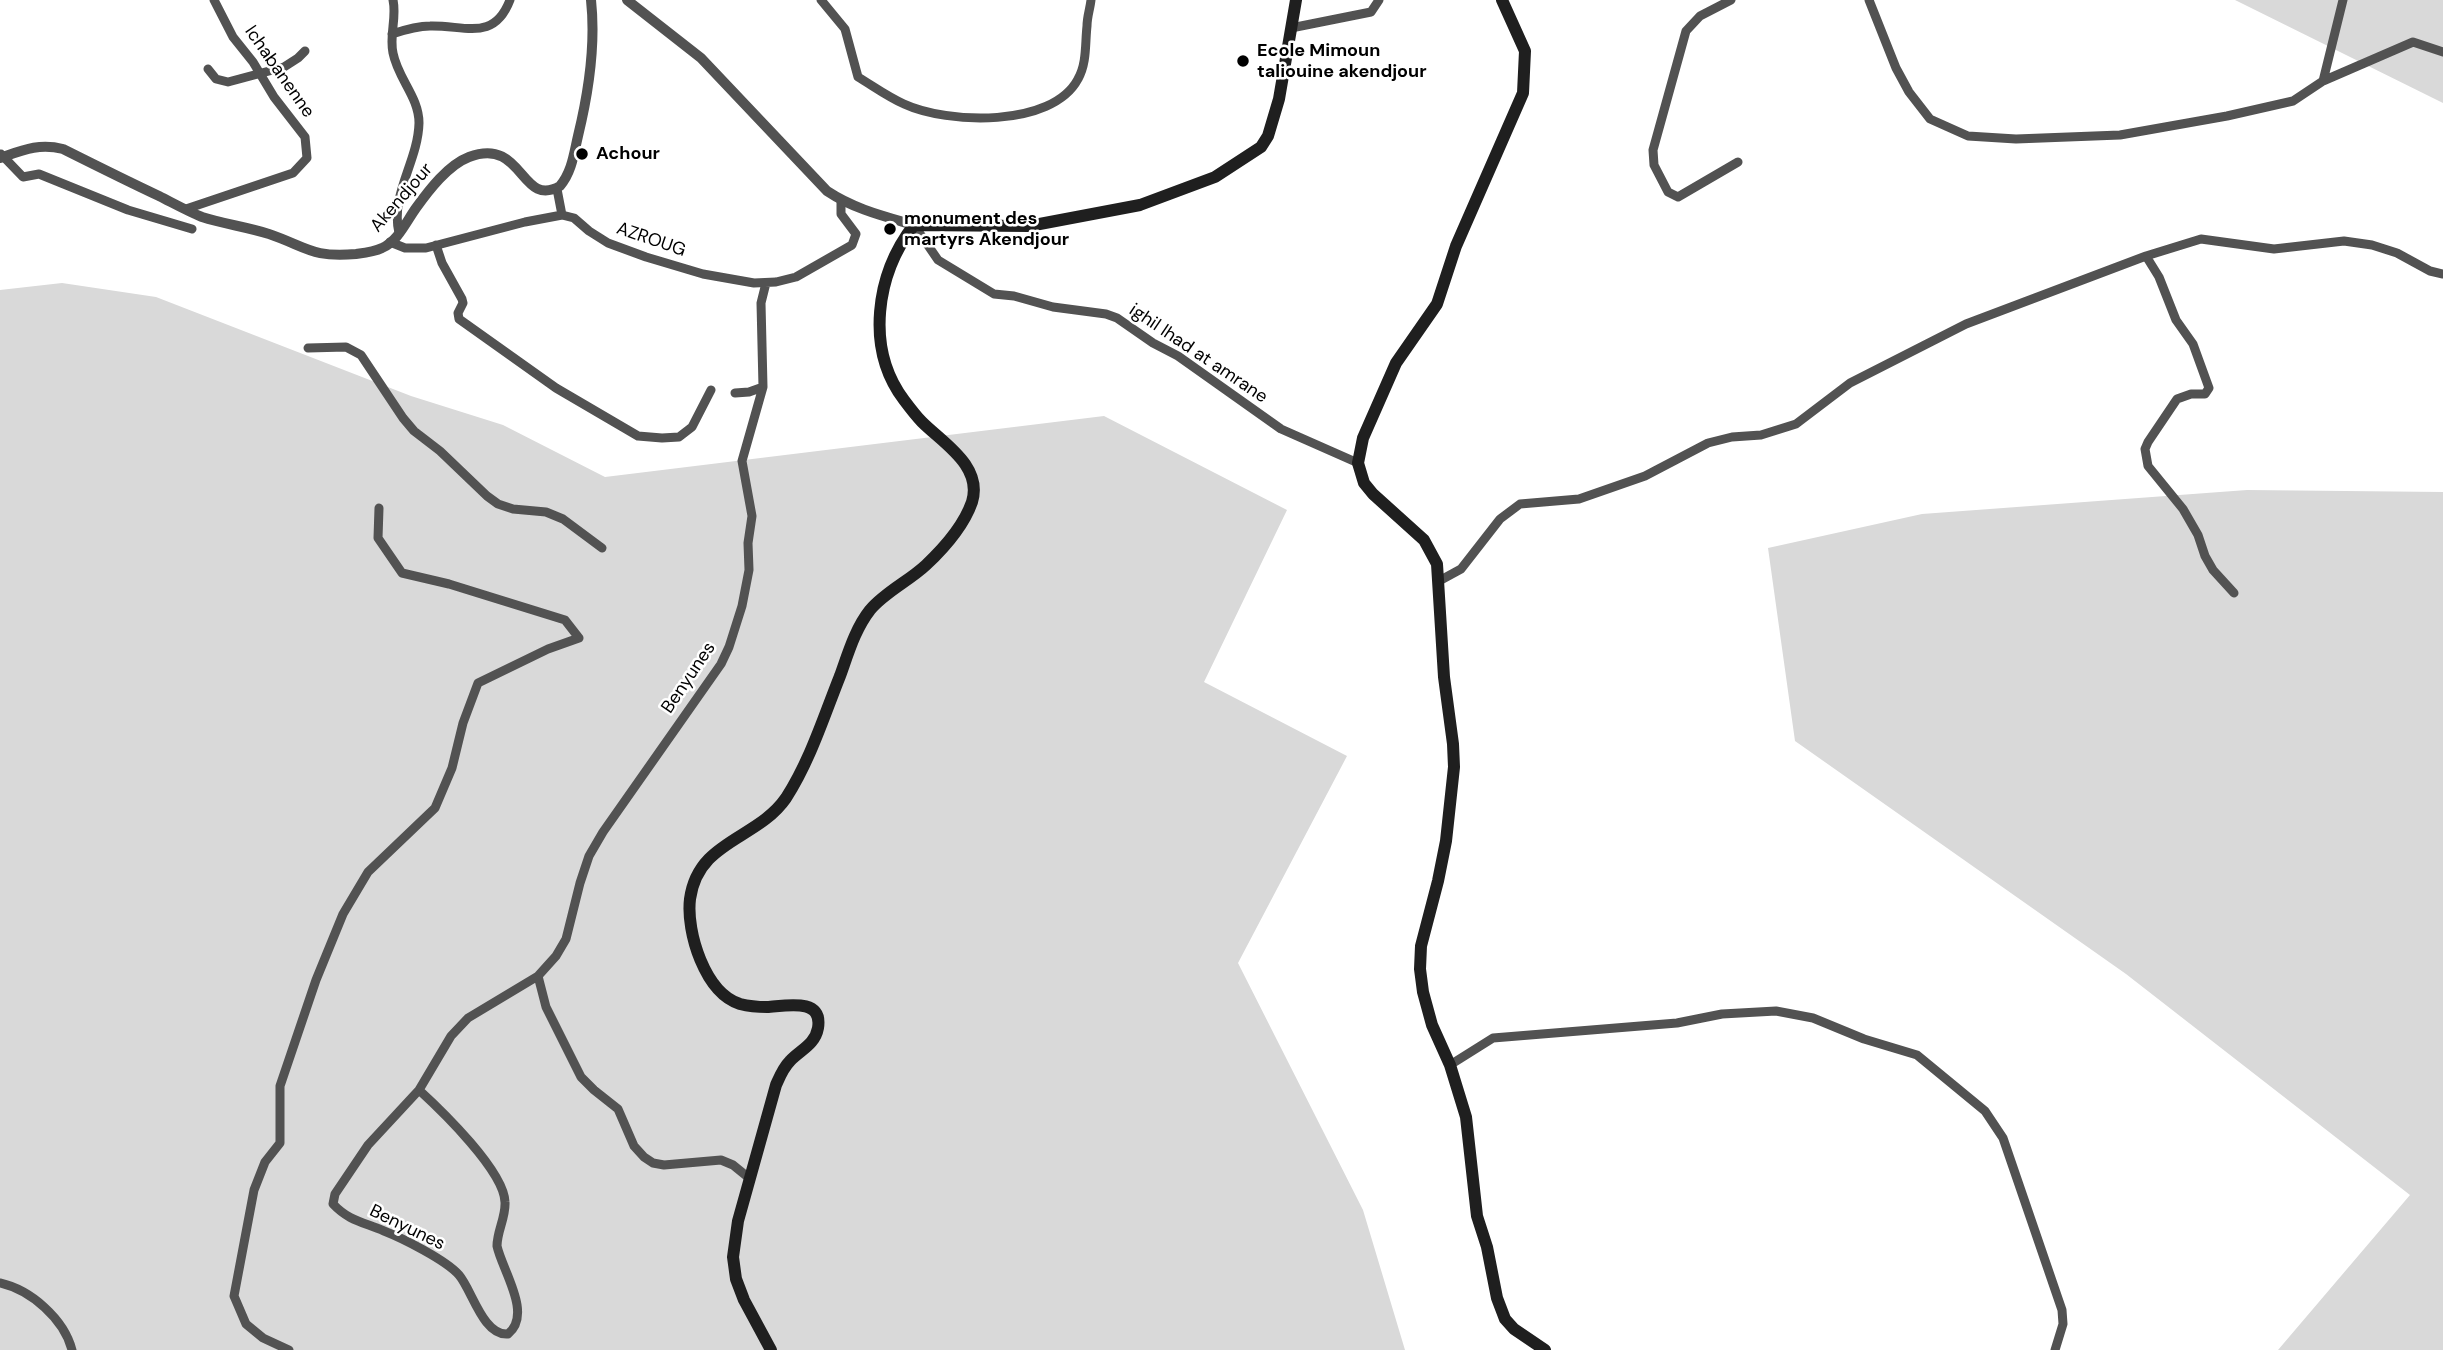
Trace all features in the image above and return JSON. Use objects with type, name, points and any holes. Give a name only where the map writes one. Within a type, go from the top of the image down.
[{"type":"main road","points":[[771,1350],[740,1290],[733,1257],[738,1221],[776,1085],[791,1060],[812,1043],[818,1025],[817,1016],[812,1009],[802,1004],[752,1006],[731,1000],[720,992],[699,957],[691,930],[690,899],[700,870],[714,852],[758,825],[775,812],[785,798],[799,774],[828,708],[857,631],[871,609],[933,558],[946,543],[972,501],[974,486],[960,457],[923,423],[888,373],[879,317],[884,280],[896,252],[914,225],[1029,226],[1140,205],[1215,177],[1261,147],[1268,136],[1279,99],[1296,0]]},
{"type":"main road","points":[[1502,0],[1525,51],[1523,93],[1456,246],[1437,304],[1396,363],[1363,438],[1358,463],[1364,482],[1373,494],[1424,540],[1437,564],[1444,677],[1454,767],[1446,841],[1421,946],[1423,992],[1432,1025],[1450,1065],[1465,1117],[1477,1216],[1487,1247],[1497,1297],[1505,1319],[1514,1329],[1545,1350]]},
{"type":"street","name":"Ichabanenne","points":[[186,209],[293,173],[307,158],[305,136],[233,37],[215,0]]},
{"type":"street","points":[[393,0],[394,61],[413,97],[419,122],[413,156],[397,206],[399,233]]},
{"type":"street","points":[[392,34],[417,27],[475,29],[494,25],[502,17],[510,0]]},
{"type":"street","points":[[390,243],[412,249],[562,215],[557,188],[565,181],[571,167],[586,101],[592,45],[590,0]]},
{"type":"street","points":[[627,0],[701,58],[816,180],[841,201],[866,212],[914,225]]},
{"type":"street","points":[[821,0],[845,29],[858,77],[904,105],[935,114],[974,118],[1016,116],[1042,108],[1074,85],[1083,66],[1091,0]]},
{"type":"street","points":[[1291,27],[1371,12],[1379,0]]},
{"type":"street","points":[[1731,0],[1700,16],[1686,30],[1653,158],[1668,192],[1678,197],[1738,162]]},
{"type":"street","points":[[1869,0],[1896,68],[1909,92],[1930,119],[1968,136],[2028,139],[2120,135],[2293,101],[2323,81],[2413,42],[2443,52]]},
{"type":"street","points":[[2323,81],[2343,0]]},
{"type":"street","points":[[208,69],[216,79],[228,82],[284,67],[305,51]]},
{"type":"street","name":"Akendjour","points":[[1,156],[38,146],[63,149],[202,217],[272,235],[308,251],[326,255],[367,253],[390,243],[433,187],[457,164],[470,157],[484,154],[499,156],[513,163],[529,185],[546,191],[557,188]]},
{"type":"street","points":[[1,156],[23,177],[39,174],[128,210],[192,229]]},
{"type":"street","name":"AZROUG","points":[[562,215],[574,218],[608,243],[646,257],[730,281],[766,283],[796,277],[852,245],[856,234],[841,214],[841,201]]},
{"type":"street","name":"ighil lhad at amrane","points":[[914,225],[938,260],[994,294],[1117,318],[1153,343],[1178,356],[1281,429],[1358,463]]},
{"type":"street","points":[[1439,581],[1461,569],[1500,519],[1520,504],[1579,499],[1645,476],[1708,443],[1732,437],[1761,435],[1796,424],[1850,383],[1966,324],[2146,256],[2201,239],[2274,250],[2344,241],[2384,249],[2430,271],[2443,274]]},
{"type":"street","points":[[436,245],[442,263],[463,303],[458,313],[459,319],[556,388],[638,436],[679,436],[692,427],[712,390]]},
{"type":"street","points":[[2146,256],[2159,277],[2176,320],[2193,345],[2209,388],[2205,394],[2191,394],[2177,400],[2148,442],[2146,459],[2148,466],[2191,520],[2213,570],[2234,593]]},
{"type":"street","name":"Benyunes","points":[[419,1090],[457,1126],[502,1188],[505,1209],[497,1236],[497,1246],[518,1311],[515,1324],[508,1334],[501,1334],[493,1329],[459,1275],[442,1262],[387,1232],[344,1216],[333,1204],[335,1194],[368,1144],[419,1090],[451,1036],[468,1018],[538,976],[556,956],[566,939],[589,856],[721,664],[729,647],[746,589],[748,543],[752,526],[742,461],[763,387],[761,303],[766,283]]},
{"type":"street","points":[[308,348],[346,347],[361,355],[409,425],[487,496],[498,504],[513,509],[546,512],[563,519],[602,548]]},
{"type":"street","points":[[735,393],[763,387]]},
{"type":"street","points":[[289,1350],[263,1338],[246,1324],[234,1296],[254,1190],[265,1162],[281,1143],[281,1086],[316,980],[343,914],[368,872],[435,808],[452,768],[463,723],[478,683],[548,649],[579,638],[565,620],[449,584],[402,573],[378,538],[379,508]]},
{"type":"street","points":[[538,976],[546,1007],[581,1077],[618,1109],[634,1146],[643,1157],[664,1165],[721,1160],[733,1165],[749,1178]]},
{"type":"street","points":[[1450,1065],[1493,1038],[1677,1023],[1722,1014],[1776,1012],[1814,1018],[1864,1039],[1917,1055],[1985,1111],[2003,1138],[2062,1310],[2063,1324],[2055,1350]]},
{"type":"street","points":[[0,1283],[36,1301],[55,1317],[72,1350]]},
{"type":"shaded area","points":[[2235,0],[2443,0],[2443,103]]},
{"type":"shaded area","points":[[62,283],[156,297],[411,396],[503,425],[605,477],[1104,416],[1287,510],[1204,682],[1347,756],[1238,963],[1363,1210],[1405,1350],[0,1350],[0,290]]},
{"type":"shaded area","points":[[2247,490],[2443,492],[2443,1350],[2278,1350],[2410,1195],[2126,974],[1795,741],[1768,548],[1922,514]]},
{"type":"place","name":"Ecole Mimoun taliouine akendjour","points":[[1243,61]]},
{"type":"place","name":"Achour","points":[[582,154]]},
{"type":"place","name":"monument des martyrs Akendjour","points":[[890,229]]}]
